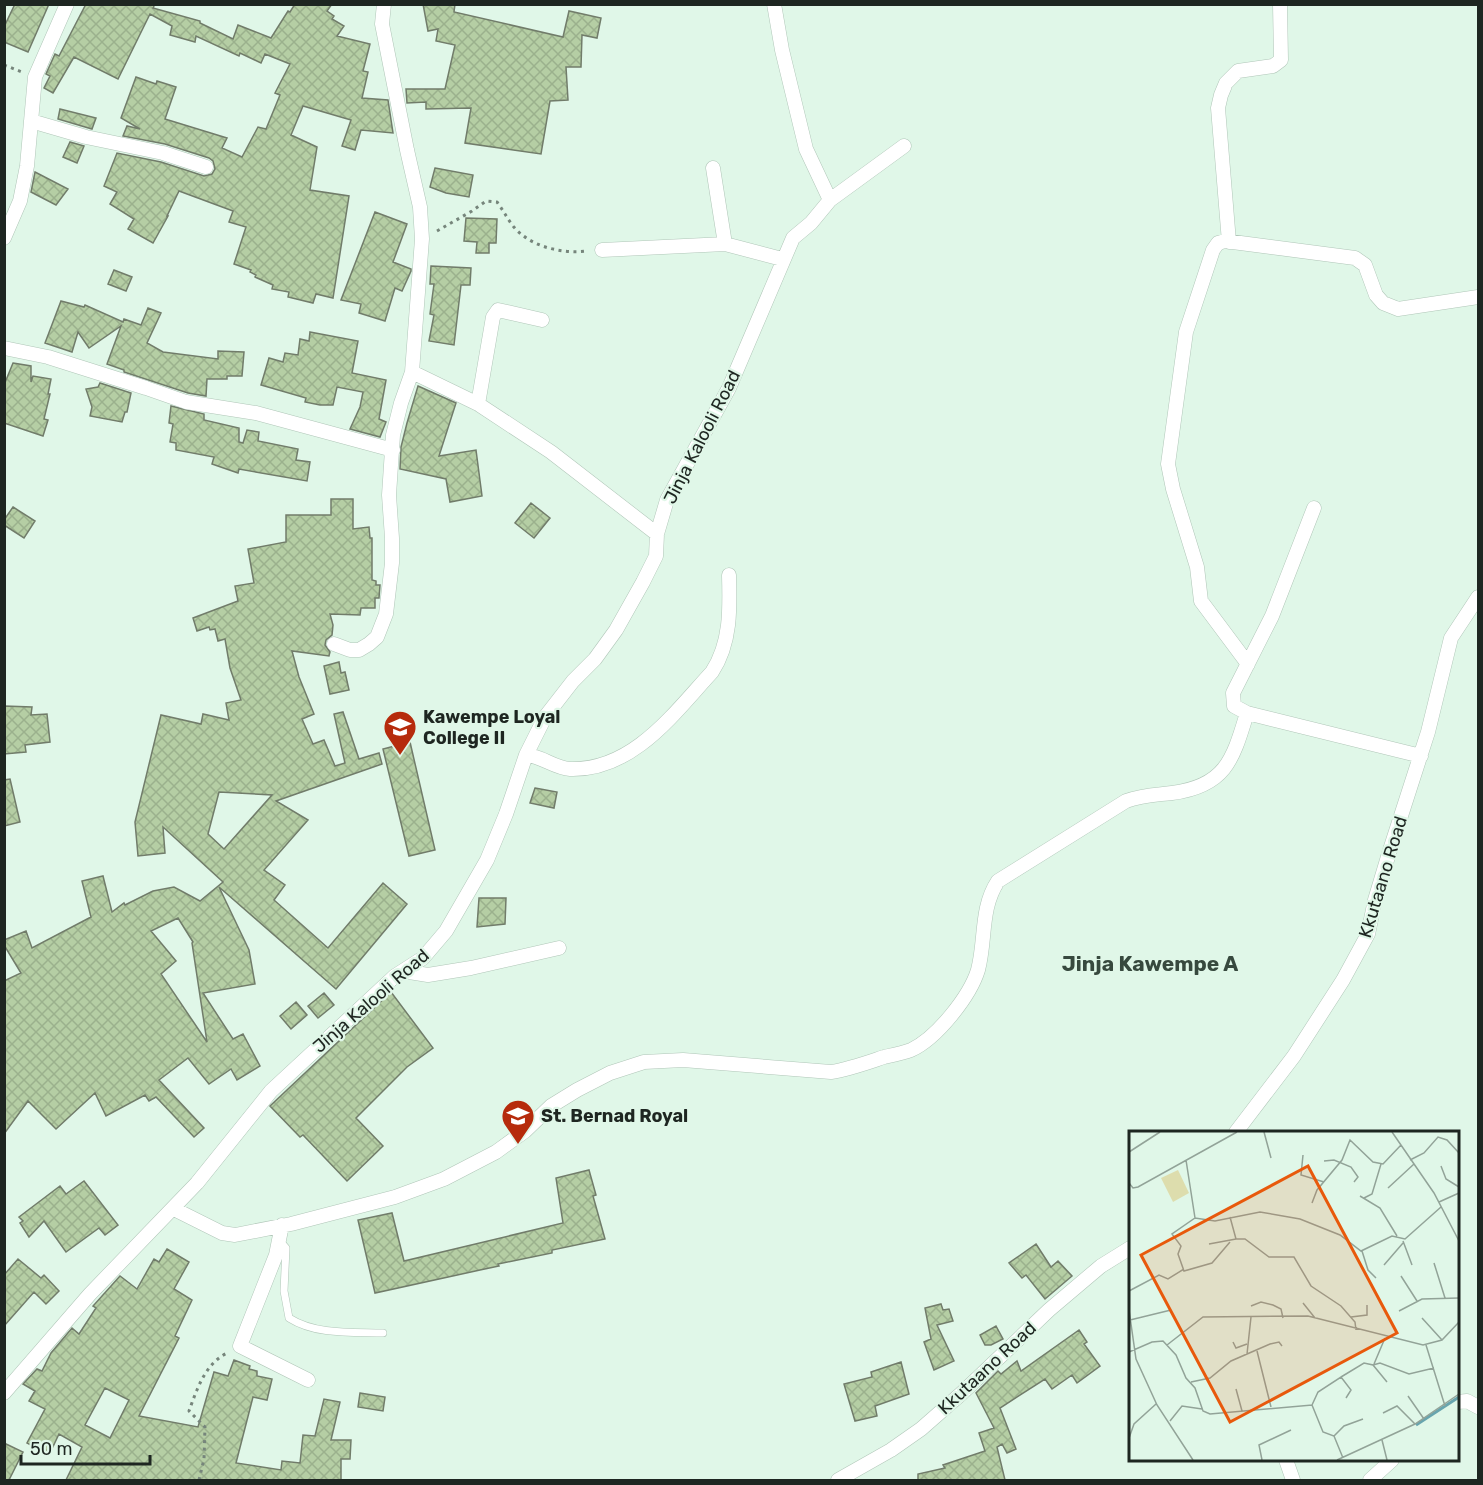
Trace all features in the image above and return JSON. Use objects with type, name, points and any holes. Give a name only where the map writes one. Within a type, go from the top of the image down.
[{"type":"street","points":[[4,238],[20,201],[25,177],[35,77],[67,4]]},
{"type":"street","points":[[334,644],[350,650],[359,650],[377,637],[386,614],[392,563],[389,477],[393,435],[412,372],[422,239],[420,207],[382,24],[384,4]]},
{"type":"street","points":[[774,4],[782,50],[806,149],[830,200]]},
{"type":"street","points":[[1229,242],[1218,108],[1227,83],[1238,71],[1273,66],[1281,60],[1280,4]]},
{"type":"street","points":[[31,121],[86,137],[163,153],[206,167]]},
{"type":"street","name":"Jinja Kalooli Road","points":[[4,1394],[9,1376],[174,1209],[271,1091],[403,971],[423,958],[438,940],[487,860],[526,755],[545,717],[573,681],[595,659],[632,605],[656,556],[657,534],[667,500],[729,388],[782,258],[793,238],[811,223],[830,200],[904,146]]},
{"type":"street","points":[[713,168],[725,244]]},
{"type":"street","points":[[1248,663],[1201,601],[1197,567],[1173,489],[1168,464],[1186,332],[1213,250],[1218,243],[1229,242],[1355,258],[1365,265],[1376,295],[1383,303],[1398,309],[1479,297]]},
{"type":"street","points":[[602,250],[725,244],[782,258]]},
{"type":"street","points":[[478,404],[493,317],[498,310],[542,320]]},
{"type":"street","points":[[4,348],[48,357],[186,402],[256,413],[393,450]]},
{"type":"street","points":[[412,372],[478,404],[551,452],[657,534]]},
{"type":"street","points":[[1314,508],[1272,616],[1233,693],[1234,706],[1248,713],[1421,756]]},
{"type":"street","points":[[526,755],[569,769],[595,766],[622,756],[656,732],[712,672],[719,661],[730,612],[729,575]]},
{"type":"street","name":"Kkutaano Road","points":[[1237,1131],[1294,1056],[1343,980],[1368,934],[1375,900],[1421,756],[1451,638],[1479,597]]},
{"type":"street","points":[[174,1209],[222,1233],[236,1235],[395,1197],[444,1179],[496,1152],[525,1131],[551,1106],[577,1090],[609,1073],[644,1062],[683,1060],[831,1072],[850,1069],[911,1050],[927,1039],[949,1018],[964,997],[977,971],[986,909],[990,893],[998,881],[1126,801],[1140,795],[1193,790],[1211,780],[1227,768],[1235,754],[1248,713]]},
{"type":"street","points":[[403,971],[428,975],[559,948]]},
{"type":"street","points":[[282,1225],[276,1255],[240,1346],[308,1380]]},
{"type":"street","name":"Kkutaano Road","points":[[838,1480],[891,1450],[921,1429],[1058,1303],[1101,1266],[1129,1249]]},
{"type":"street","points":[[1459,1402],[1467,1401],[1479,1407]]},
{"type":"street","points":[[1286,1461],[1293,1480]]},
{"type":"street","points":[[1370,1480],[1391,1461]]},
{"type":"lane","points":[[279,1240],[286,1248],[284,1291],[289,1318],[302,1326],[331,1331],[383,1333]]},
{"type":"path","points":[[422,239],[486,201],[498,202],[514,228],[536,244],[573,253],[602,250]]},
{"type":"path","points":[[199,1480],[204,1460],[205,1427],[189,1411],[200,1381],[218,1357],[240,1346]]},
{"type":"building","points":[[15,4],[49,4],[28,52],[4,42],[4,27]]},
{"type":"building","points":[[86,4],[155,4],[153,8],[200,21],[233,39],[238,25],[271,38],[295,4],[332,4],[327,11],[334,16],[332,19],[344,26],[337,36],[370,44],[363,71],[368,72],[362,98],[388,100],[393,133],[361,130],[355,150],[342,146],[351,120],[303,106],[291,135],[317,147],[310,190],[349,196],[333,298],[316,294],[313,303],[288,297],[289,292],[272,289],[273,285],[255,277],[256,275],[250,272],[251,270],[234,264],[246,227],[229,222],[233,211],[179,191],[153,243],[128,229],[134,219],[110,204],[117,192],[104,186],[117,153],[161,162],[204,176],[212,174],[215,169],[213,161],[209,158],[165,144],[123,136],[127,126],[140,129],[121,118],[136,77],[156,84],[157,81],[176,87],[165,119],[227,138],[222,148],[242,157],[258,127],[266,129],[280,95],[275,93],[290,64],[265,54],[261,63],[240,53],[239,56],[196,36],[195,42],[170,35],[172,26],[150,14],[118,79],[74,57],[53,93],[44,88],[50,76],[46,74],[55,54],[59,56]]},
{"type":"building","points":[[423,4],[455,4],[454,12],[563,37],[569,11],[601,18],[597,38],[582,35],[581,67],[566,67],[568,100],[550,101],[541,154],[465,143],[471,108],[426,109],[426,102],[407,103],[406,89],[445,89],[455,45],[436,41],[438,29],[428,31]]},
{"type":"building","points":[[60,109],[96,118],[92,129],[58,119]]},
{"type":"building","points":[[70,142],[84,146],[77,163],[63,157]]},
{"type":"building","points":[[435,168],[473,175],[469,197],[446,193],[430,187]]},
{"type":"building","points":[[35,172],[68,189],[56,205],[31,192]]},
{"type":"building","points":[[375,212],[407,224],[393,262],[411,271],[402,291],[395,288],[385,321],[359,313],[361,304],[341,300]]},
{"type":"building","points":[[466,218],[497,219],[496,243],[489,243],[489,253],[476,253],[477,242],[464,241]]},
{"type":"building","points":[[431,266],[471,268],[470,285],[461,285],[454,345],[429,341],[434,315],[430,314],[434,284],[430,284]]},
{"type":"building","points":[[114,270],[132,277],[126,291],[108,284]]},
{"type":"building","points":[[61,301],[84,307],[85,305],[123,322],[124,319],[141,325],[148,308],[161,313],[147,343],[163,352],[218,359],[218,351],[244,352],[242,376],[207,379],[206,396],[188,393],[124,372],[124,370],[107,364],[121,326],[89,348],[78,332],[72,352],[45,343]]},
{"type":"building","points":[[310,332],[358,341],[352,373],[386,380],[379,419],[386,422],[380,437],[350,429],[360,407],[363,392],[337,387],[333,405],[320,405],[305,402],[306,398],[261,385],[269,358],[283,362],[285,353],[298,355],[300,339],[309,341]]},
{"type":"building","points":[[13,363],[31,366],[31,382],[33,376],[51,379],[44,419],[48,420],[43,436],[4,423],[4,385]]},
{"type":"building","points":[[100,383],[131,393],[127,412],[122,422],[90,416],[92,407],[86,389],[98,387]]},
{"type":"building","points":[[418,386],[456,403],[439,456],[476,450],[482,496],[450,502],[446,479],[400,469],[401,447]]},
{"type":"building","points":[[171,406],[204,414],[204,420],[239,428],[239,442],[243,443],[247,430],[259,432],[258,441],[298,449],[296,460],[310,462],[307,481],[239,469],[238,473],[212,464],[214,457],[176,450],[176,443],[170,442],[173,424],[169,423]]},
{"type":"building","points":[[331,499],[353,499],[353,529],[369,527],[370,538],[372,538],[372,580],[376,581],[376,585],[380,585],[379,598],[375,598],[375,608],[361,608],[360,615],[330,614],[333,625],[332,635],[326,640],[325,645],[330,652],[329,656],[292,651],[299,677],[314,714],[302,719],[313,744],[324,740],[335,766],[345,763],[334,714],[343,712],[359,759],[379,753],[382,764],[276,801],[308,820],[264,870],[285,885],[274,900],[328,948],[383,883],[407,904],[336,989],[219,887],[249,950],[255,984],[203,993],[233,1039],[243,1034],[260,1066],[237,1080],[231,1069],[209,1084],[188,1058],[159,1080],[204,1128],[194,1137],[156,1097],[149,1101],[145,1095],[106,1116],[95,1093],[56,1129],[28,1101],[4,1134],[4,981],[21,973],[4,945],[4,940],[26,931],[32,948],[91,917],[82,881],[103,876],[112,912],[124,903],[125,905],[153,891],[174,887],[200,901],[223,882],[163,827],[165,853],[138,856],[135,822],[161,715],[201,724],[203,714],[229,720],[226,703],[241,700],[230,668],[225,639],[218,641],[215,629],[210,630],[209,627],[197,631],[193,618],[238,601],[235,586],[254,583],[248,549],[286,542],[286,515],[331,515]],"holes":[[[219,792],[272,795],[224,849],[208,834]],[[178,918],[193,942],[207,1042],[161,974],[176,961],[151,931]]]},
{"type":"building","points":[[531,503],[550,518],[534,538],[515,523]]},
{"type":"building","points":[[13,507],[35,521],[24,538],[4,525],[4,520]]},
{"type":"building","points":[[339,662],[341,673],[345,672],[349,690],[330,694],[324,666]]},
{"type":"building","points":[[4,706],[32,707],[31,715],[47,714],[50,742],[25,745],[26,752],[4,754]]},
{"type":"building","points":[[410,742],[435,850],[409,856],[383,749]]},
{"type":"building","points":[[10,779],[20,822],[4,826],[4,780]]},
{"type":"building","points":[[535,788],[557,792],[554,808],[530,803]]},
{"type":"building","points":[[479,898],[506,898],[505,924],[477,927]]},
{"type":"building","points":[[391,992],[433,1048],[407,1067],[356,1118],[383,1146],[347,1181],[303,1135],[300,1137],[270,1106]]},
{"type":"building","points":[[324,993],[334,1005],[318,1018],[308,1006]]},
{"type":"building","points":[[296,1002],[307,1015],[291,1029],[280,1016]]},
{"type":"building","points":[[589,1170],[596,1195],[593,1196],[605,1239],[552,1250],[552,1253],[498,1264],[499,1266],[375,1293],[358,1220],[392,1213],[404,1261],[563,1223],[556,1178]]},
{"type":"building","points":[[84,1181],[118,1225],[105,1235],[99,1228],[66,1252],[44,1221],[29,1237],[19,1217],[60,1186],[66,1194]]},
{"type":"building","points":[[1036,1244],[1051,1267],[1058,1261],[1072,1276],[1045,1299],[1026,1275],[1022,1278],[1009,1263]]},
{"type":"building","points":[[167,1249],[189,1262],[174,1289],[192,1300],[175,1336],[179,1338],[139,1416],[198,1427],[214,1372],[228,1376],[234,1360],[250,1366],[249,1369],[257,1371],[257,1376],[272,1379],[267,1400],[253,1397],[236,1463],[281,1470],[282,1461],[300,1463],[303,1435],[315,1436],[324,1399],[340,1402],[331,1440],[351,1440],[350,1459],[341,1459],[341,1480],[66,1480],[82,1447],[59,1434],[49,1455],[27,1443],[45,1409],[29,1401],[35,1391],[23,1384],[37,1369],[42,1371],[51,1353],[72,1328],[79,1334],[96,1308],[93,1306],[120,1276],[137,1289],[154,1259],[159,1262]],"holes":[[[105,1388],[129,1400],[110,1438],[85,1425]]]},
{"type":"building","points":[[18,1259],[41,1278],[44,1275],[59,1291],[46,1304],[34,1292],[4,1326],[4,1275]]},
{"type":"building","points":[[941,1304],[943,1310],[949,1309],[953,1321],[937,1325],[954,1361],[934,1370],[924,1342],[931,1339],[925,1308]]},
{"type":"building","points":[[996,1326],[1003,1339],[991,1345],[985,1345],[980,1335]]},
{"type":"building","points":[[1079,1330],[1087,1342],[1084,1344],[1100,1366],[1077,1383],[1072,1375],[1052,1389],[1045,1379],[1000,1408],[1016,1449],[1007,1453],[1002,1444],[997,1447],[1005,1480],[918,1480],[918,1474],[945,1468],[943,1465],[985,1451],[979,1433],[994,1428],[976,1393],[998,1371],[1001,1374],[1017,1361],[1021,1371]]},
{"type":"building","points":[[901,1362],[909,1394],[875,1406],[877,1416],[855,1421],[844,1384],[872,1377],[871,1372]]},
{"type":"building","points":[[360,1393],[385,1397],[383,1411],[358,1407]]},
{"type":"building","points":[[4,1443],[23,1452],[9,1480],[4,1480]]},
{"type":"place","name":"Kawempe Loyal College II","points":[[400,756]]},
{"type":"place","name":"St. Bernad Royal","points":[[518,1145]]},
{"type":"district","name":"Jinja Kawempe A","points":[[1150,963]]}]
